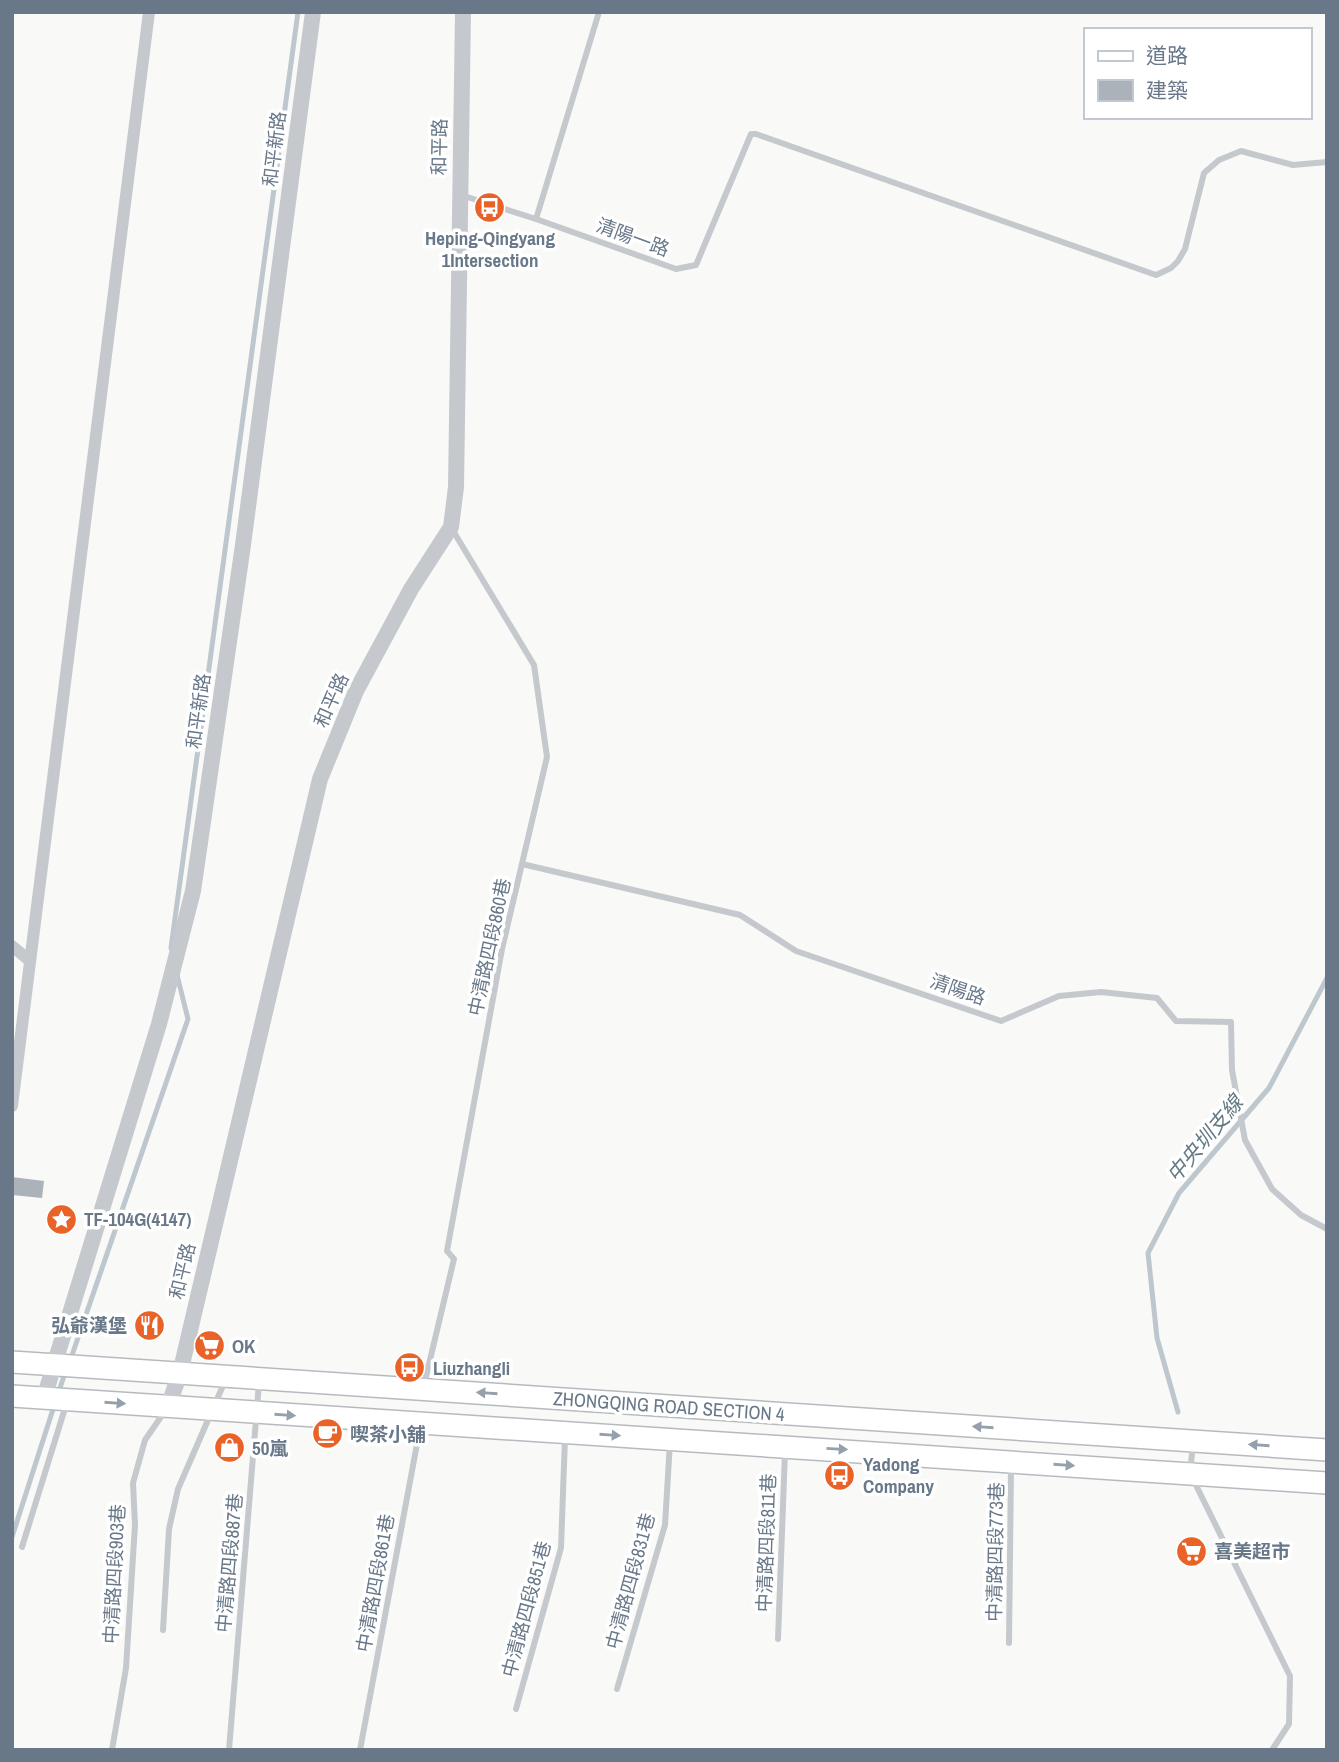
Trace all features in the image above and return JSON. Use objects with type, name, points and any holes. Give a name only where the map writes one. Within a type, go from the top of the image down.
[{"type":"main road","name":"ZHONGQING ROAD SECTION 4","points":[[12,1362],[1327,1450]]},
{"type":"main road","name":"ZHONGQING ROAD SECTION 4","points":[[12,1396],[1327,1483]]},
{"type":"main road","points":[[519,1430],[521,1396]]},
{"type":"street","points":[[12,1106],[149,12]]},
{"type":"street","name":"和平新路","points":[[55,1399],[193,891],[243,545],[313,12]]},
{"type":"street","name":"和平路","points":[[168,1407],[180,1373],[320,779],[356,691],[411,589],[451,527],[456,488],[463,12]]},
{"type":"street","points":[[12,946],[30,961]]},
{"type":"lane","points":[[536,219],[598,12]]},
{"type":"lane","name":"清陽一路","points":[[460,195],[536,219],[676,270],[695,265],[751,134],[756,134],[1156,275],[1171,268],[1185,249],[1204,173],[1219,160],[1241,151],[1293,165],[1327,162]]},
{"type":"lane","name":"中清路四段860巷","points":[[423,1389],[454,1259],[447,1251],[502,949],[547,757],[534,665],[451,527]]},
{"type":"lane","name":"清陽路","points":[[522,864],[740,915],[796,951],[1001,1021],[1059,996],[1101,992],[1157,998],[1176,1021],[1231,1022],[1232,1070],[1245,1140],[1272,1189],[1301,1215],[1327,1229]]},
{"type":"lane","points":[[163,1630],[169,1529],[178,1489],[227,1376]]},
{"type":"lane","name":"中清路四段887巷","points":[[229,1750],[259,1378]]},
{"type":"lane","points":[[22,1548],[55,1399]]},
{"type":"lane","name":"中清路四段903巷","points":[[112,1750],[126,1668],[135,1525],[133,1483],[145,1440],[168,1407]]},
{"type":"lane","name":"中清路四段861巷","points":[[360,1750],[421,1423]]},
{"type":"lane","name":"中清路四段851巷","points":[[516,1709],[561,1548],[565,1433]]},
{"type":"lane","name":"中清路四段831巷","points":[[617,1689],[665,1525],[670,1439]]},
{"type":"lane","points":[[1194,1441],[1190,1473],[1290,1676],[1289,1724],[1272,1750]]},
{"type":"lane","name":"中清路四段811巷","points":[[779,1639],[785,1447]]},
{"type":"lane","name":"中清路四段773巷","points":[[1009,1643],[1011,1462]]},
{"type":"building","points":[[12,1177],[44,1181],[42,1198],[12,1195]]},
{"type":"waterway","points":[[171,948],[298,12]]},
{"type":"waterway","points":[[70,1361],[188,1019],[177,975]]},
{"type":"waterway","name":"中央圳支線","points":[[1178,1412],[1157,1338],[1148,1253],[1179,1193],[1269,1088],[1327,978]]},
{"type":"waterway","points":[[58,1394],[66,1370]]},
{"type":"waterway","points":[[12,1537],[55,1403]]},
{"type":"place","name":"Heping-Qingyang 1Intersection","points":[[490,207]]},
{"type":"place","name":"TF-104G(4147)","points":[[61,1219]]},
{"type":"place","name":"弘爺漢堡","points":[[150,1325]]},
{"type":"place","name":"OK","points":[[209,1346]]},
{"type":"place","name":"Liuzhangli","points":[[410,1368]]},
{"type":"place","name":"喫茶小舖","points":[[327,1434]]},
{"type":"place","name":"50嵐","points":[[229,1448]]},
{"type":"place","name":"Yadong Company","points":[[840,1475]]},
{"type":"place","name":"喜美超市","points":[[1191,1551]]}]
